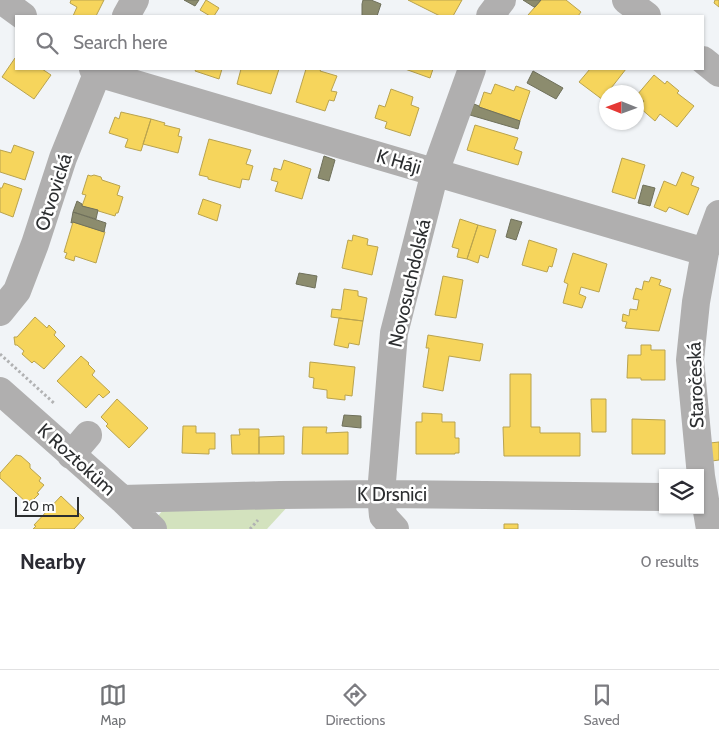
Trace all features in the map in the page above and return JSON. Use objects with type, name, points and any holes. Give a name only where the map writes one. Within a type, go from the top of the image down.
[{"type":"street","points":[[1,0],[22,15]]},
{"type":"street","points":[[127,15],[135,0]]},
{"type":"street","points":[[491,15],[502,0]]},
{"type":"street","points":[[626,0],[646,15]]},
{"type":"street","points":[[704,61],[719,73]]},
{"type":"street","name":"K Háji","points":[[97,70],[108,76],[705,252]]},
{"type":"street","name":"Otvovická","points":[[0,312],[18,291],[36,244],[63,158],[97,70]]},
{"type":"street","name":"Novosuchdolská","points":[[395,529],[383,516],[381,494],[394,333],[435,172],[472,70]]},
{"type":"street","name":"Staročeská","points":[[710,529],[708,497],[701,476],[690,360],[696,302],[705,252],[719,214]]},
{"type":"street","name":"K Roztokům","points":[[0,391],[80,445],[122,500],[152,529]]},
{"type":"street","name":"K Drsnici","points":[[122,500],[381,494],[659,497]]},
{"type":"path","points":[[0,354],[58,408]]},
{"type":"green space","points":[[290,504],[267,529],[161,529],[158,516],[163,510]]},
{"type":"building: Homes","points":[[71,0],[104,0],[96,15],[73,15],[77,7],[70,3]]},
{"type":"building: Homes","points":[[206,0],[219,8],[215,15],[208,15],[200,10]]},
{"type":"building: Homes","points":[[408,0],[462,0],[454,15],[438,15]]},
{"type":"building: Homes","points":[[541,0],[566,0],[581,12],[579,15],[528,15]]},
{"type":"building: Homes","points":[[715,0],[719,0],[719,7],[714,3]]},
{"type":"building: Homes","points":[[15,58],[15,70],[44,70],[51,75],[34,99],[2,77]]},
{"type":"building: Homes","points":[[196,70],[222,70],[219,79]]},
{"type":"building: Homes","points":[[241,70],[279,70],[271,94],[237,84]]},
{"type":"building: Homes","points":[[306,70],[320,70],[337,76],[331,91],[337,92],[334,101],[329,100],[325,111],[296,102]]},
{"type":"building: Homes","points":[[408,70],[433,70],[430,78]]},
{"type":"building: Homes","points":[[589,70],[625,70],[613,85],[599,85],[599,97],[579,82]]},
{"type":"building: Homes","points":[[654,75],[665,84],[667,81],[679,91],[677,93],[694,106],[677,127],[660,114],[655,121],[644,111],[644,87]]},
{"type":"building: Homes","points":[[495,84],[514,91],[516,86],[530,91],[520,121],[479,107],[484,92],[491,94]]},
{"type":"building: Homes","points":[[391,89],[413,97],[411,105],[419,108],[410,136],[385,128],[387,122],[375,118],[379,105],[385,107]]},
{"type":"building: Homes","points":[[121,112],[151,119],[141,151],[125,147],[128,139],[109,133],[115,117],[119,119]]},
{"type":"building: Homes","points":[[151,119],[180,129],[178,136],[182,137],[178,153],[143,144]]},
{"type":"building: Homes","points":[[475,125],[518,138],[514,149],[522,152],[518,165],[467,150]]},
{"type":"building: Homes","points":[[209,139],[251,150],[246,164],[253,166],[249,180],[242,179],[240,188],[199,175]]},
{"type":"building: Homes","points":[[14,145],[34,152],[25,180],[0,172],[0,150],[11,153]]},
{"type":"building: Homes","points":[[622,158],[645,165],[635,199],[612,192]]},
{"type":"building: Homes","points":[[284,160],[311,169],[302,199],[275,191],[278,182],[271,180],[274,168],[281,170]]},
{"type":"building: Homes","points":[[682,172],[694,177],[691,185],[699,188],[688,215],[669,207],[666,212],[654,207],[664,181],[676,186]]},
{"type":"building: Homes","points":[[88,175],[101,177],[102,180],[120,186],[117,195],[123,197],[118,213],[115,216],[82,206],[86,195],[82,194]]},
{"type":"building: Homes","points":[[4,183],[22,189],[13,217],[0,212],[0,188],[2,188]]},
{"type":"building: Homes","points":[[203,199],[221,205],[217,221],[198,214]]},
{"type":"building: Homes","points":[[460,219],[478,225],[467,259],[457,257],[459,249],[452,247]]},
{"type":"building: Homes","points":[[73,222],[105,232],[96,263],[75,256],[74,261],[65,258],[67,253],[64,252]]},
{"type":"building: Homes","points":[[478,225],[496,230],[488,258],[480,255],[478,263],[467,259]]},
{"type":"building: Homes","points":[[353,235],[368,239],[367,245],[378,247],[372,275],[342,268],[348,240],[352,241]]},
{"type":"building: Homes","points":[[529,240],[557,249],[552,267],[549,266],[547,272],[522,265]]},
{"type":"building: Homes","points":[[573,253],[607,264],[599,292],[581,287],[579,294],[586,297],[582,308],[563,303],[568,284],[564,282]]},
{"type":"building: Homes","points":[[443,276],[463,280],[456,318],[435,315]]},
{"type":"building: Homes","points":[[651,277],[661,280],[659,285],[671,289],[659,331],[625,328],[627,322],[622,321],[623,314],[629,316],[630,309],[637,310],[639,300],[633,299],[636,288],[642,290],[644,281],[649,282]]},
{"type":"building: Homes","points":[[344,289],[358,291],[358,296],[367,298],[363,321],[331,317],[332,309],[341,310]]},
{"type":"building: Homes","points":[[35,317],[47,328],[49,325],[56,332],[54,335],[65,346],[44,369],[34,361],[32,363],[22,354],[24,351],[15,345],[14,337],[17,337]]},
{"type":"building: Homes","points":[[339,318],[363,321],[359,345],[349,343],[348,348],[334,345]]},
{"type":"building: Homes","points":[[428,335],[483,344],[480,361],[449,356],[443,391],[423,387],[429,348],[426,348]]},
{"type":"building: Homes","points":[[641,345],[651,345],[651,350],[665,350],[665,380],[627,378],[628,355],[641,355]]},
{"type":"building: Homes","points":[[81,356],[95,371],[92,375],[110,392],[103,398],[99,394],[86,408],[57,381]]},
{"type":"building: Homes","points":[[310,362],[355,367],[352,396],[345,395],[345,400],[327,398],[327,390],[313,388],[314,378],[309,377]]},
{"type":"building: Homes","points":[[510,374],[531,374],[531,427],[540,427],[540,433],[580,433],[580,456],[504,456],[503,427],[510,427]]},
{"type":"building: Homes","points":[[117,399],[148,428],[129,448],[106,426],[108,424],[101,417]]},
{"type":"building: Homes","points":[[591,399],[606,399],[606,432],[592,432]]},
{"type":"building: Homes","points":[[422,413],[442,414],[442,422],[455,422],[455,438],[459,438],[459,453],[416,454],[416,422],[422,422]]},
{"type":"building: Homes","points":[[632,419],[665,420],[665,454],[632,454]]},
{"type":"building: Homes","points":[[183,426],[196,426],[196,433],[215,433],[215,449],[209,449],[209,454],[182,453]]},
{"type":"building: Homes","points":[[303,427],[327,427],[326,433],[348,432],[348,454],[302,454]]},
{"type":"building: Homes","points":[[239,429],[259,429],[259,454],[232,454],[231,435],[240,435]]},
{"type":"building: Homes","points":[[284,436],[284,454],[259,454],[259,437]]},
{"type":"building: Homes","points":[[719,442],[719,460],[712,461],[710,443]]},
{"type":"building: Homes","points":[[16,455],[21,456],[30,464],[30,468],[41,478],[39,481],[44,485],[37,493],[39,494],[27,503],[0,478],[0,473]]},
{"type":"building: Homes","points":[[61,496],[84,518],[74,529],[33,529],[36,526],[34,525]]},
{"type":"building: Homes","points":[[504,524],[518,524],[518,529],[504,529]]},
{"type":"building: Industry","points":[[184,0],[199,0],[195,6]]},
{"type":"building: Industry","points":[[363,0],[371,0],[381,4],[377,15],[362,15]]},
{"type":"building: Industry","points":[[523,0],[541,0],[534,7]]},
{"type":"building: Industry","points":[[533,71],[563,88],[556,99],[527,83]]},
{"type":"building: Industry","points":[[474,104],[520,121],[518,129],[470,115]]},
{"type":"building: Industry","points":[[324,156],[335,160],[329,181],[318,178]]},
{"type":"building: Industry","points":[[643,185],[655,188],[650,206],[638,203]]},
{"type":"building: Industry","points":[[77,201],[82,206],[98,210],[96,219],[73,212]]},
{"type":"building: Industry","points":[[73,212],[106,223],[104,232],[71,223]]},
{"type":"building: Industry","points":[[511,219],[522,222],[516,240],[506,237]]},
{"type":"building: Industry","points":[[299,273],[317,276],[315,288],[296,284]]},
{"type":"building: Industry","points":[[344,415],[361,416],[361,428],[342,426]]}]
